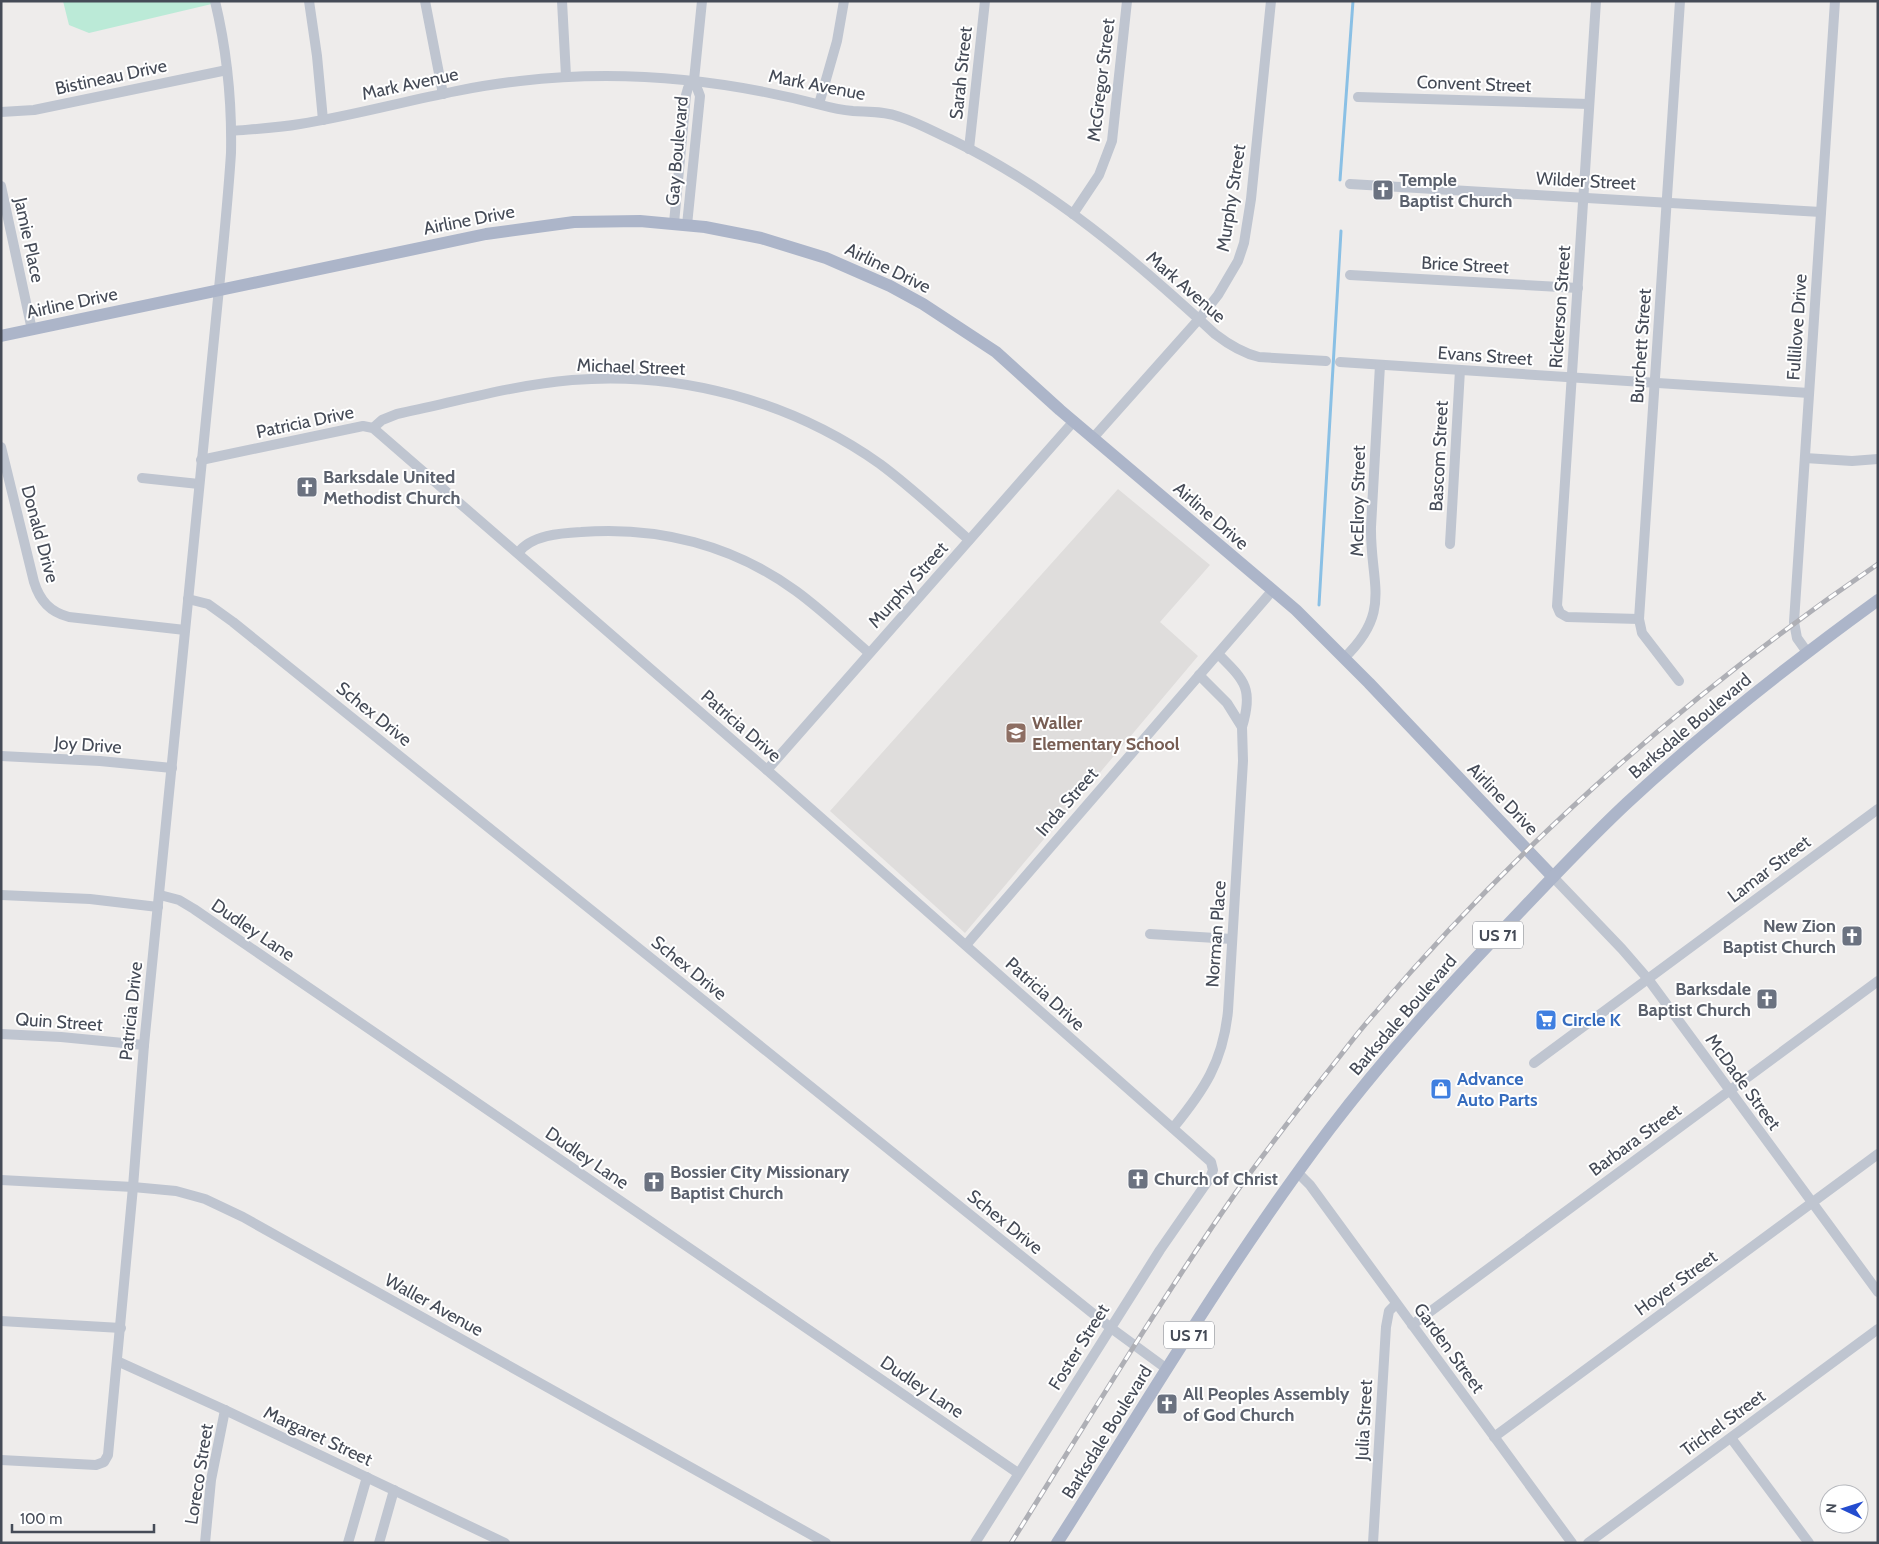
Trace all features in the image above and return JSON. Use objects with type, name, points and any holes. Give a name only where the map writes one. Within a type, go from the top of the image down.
[{"type":"main road","name":"Airline Drive","points":[[1,336],[513,229],[598,221],[674,223],[761,238],[826,258],[890,286],[923,304],[996,352],[1074,422],[1296,610],[1553,877]]},
{"type":"main road","name":"Barksdale Boulevard","points":[[1057,1543],[1233,1267],[1298,1172],[1359,1092],[1414,1026],[1587,841],[1670,764],[1807,652],[1878,600]]},
{"type":"street","name":"Patricia Drive","points":[[1,1460],[96,1465],[104,1462],[108,1455],[134,1187],[144,1045],[230,171],[231,131],[227,70],[215,1]]},
{"type":"street","points":[[309,1],[317,56],[323,120]]},
{"type":"street","points":[[425,1],[443,94]]},
{"type":"street","points":[[562,1],[566,76]]},
{"type":"street","name":"Gay Boulevard","points":[[674,223],[686,95],[694,80],[702,1]]},
{"type":"street","points":[[819,104],[837,41],[844,1]]},
{"type":"street","name":"Sarah Street","points":[[969,149],[985,1]]},
{"type":"street","name":"McGregor Street","points":[[1073,214],[1099,175],[1112,141],[1127,1]]},
{"type":"street","name":"Murphy Street","points":[[1093,438],[1199,319],[1218,295],[1238,261],[1244,243],[1251,200],[1271,1]]},
{"type":"street","name":"Rickerson Street","points":[[1596,1],[1557,600],[1560,614],[1567,617],[1639,619]]},
{"type":"street","name":"Burchett Street","points":[[1679,681],[1642,632],[1639,619],[1680,1]]},
{"type":"street","name":"Fullilove Drive","points":[[1807,652],[1797,638],[1794,622],[1835,1]]},
{"type":"street","name":"Bistineau Drive","points":[[1,112],[34,110],[227,70]]},
{"type":"street","name":"Mark Avenue","points":[[231,131],[323,120],[483,85],[566,76],[624,75],[694,80],[772,92],[843,110],[895,115],[969,149],[1019,176],[1103,236],[1223,340],[1250,354],[1268,358],[1326,361]]},
{"type":"street","name":"Gay Boulevard","points":[[688,225],[700,96],[694,80]]},
{"type":"street","name":"Convent Street","points":[[1358,97],[1589,104]]},
{"type":"street","name":"Wilder Street","points":[[1350,184],[1821,212]]},
{"type":"street","name":"Jamie Place","points":[[1,186],[32,330]]},
{"type":"street","name":"Brice Street","points":[[1350,275],[1578,288]]},
{"type":"street","name":"Evans Street","points":[[1340,362],[1809,393]]},
{"type":"street","name":"McElroy Street","points":[[1344,658],[1358,644],[1368,627],[1377,594],[1371,553],[1370,527],[1380,365]]},
{"type":"street","name":"Bascom Street","points":[[1450,544],[1460,370]]},
{"type":"street","name":"Michael Street","points":[[373,428],[382,420],[397,414],[552,383],[616,379],[657,381],[693,386],[757,402],[802,419],[840,438],[898,477],[969,540]]},
{"type":"street","name":"Murphy Street","points":[[767,770],[1074,422]]},
{"type":"street","name":"Patricia Drive","points":[[201,460],[363,426],[373,428],[966,945],[1209,1160],[1213,1170]]},
{"type":"street","name":"Donald Drive","points":[[1,447],[34,582],[37,592],[46,606],[69,617],[185,630]]},
{"type":"street","points":[[1805,458],[1852,461],[1878,459]]},
{"type":"street","points":[[142,478],[199,484]]},
{"type":"street","points":[[518,553],[530,542],[549,536],[610,530],[652,533],[696,542],[738,557],[783,582],[805,598],[869,653]]},
{"type":"street","name":"Inda Street","points":[[966,945],[1272,591]]},
{"type":"street","name":"Schex Drive","points":[[188,599],[208,604],[232,622],[1111,1328],[1167,1369]]},
{"type":"street","name":"Norman Place","points":[[1172,1128],[1197,1099],[1210,1077],[1219,1058],[1227,1025],[1244,756],[1242,727],[1247,707],[1246,689],[1243,681],[1218,654]]},
{"type":"street","name":"Norman Place","points":[[1199,675],[1227,703],[1242,727]]},
{"type":"street","name":"Joy Drive","points":[[1,756],[100,761],[172,768]]},
{"type":"street","name":"Lamar Street","points":[[1534,1062],[1878,808]]},
{"type":"street","name":"McDade Street","points":[[1553,877],[1648,979],[1878,1292]]},
{"type":"street","points":[[1,895],[90,900],[158,907]]},
{"type":"street","name":"Dudley Lane","points":[[160,895],[179,900],[194,909],[1018,1473]]},
{"type":"street","points":[[1150,934],[1232,939]]},
{"type":"street","name":"Barbara Street","points":[[1412,1325],[1878,981]]},
{"type":"street","name":"Quin Street","points":[[1,1034],[61,1037],[144,1045]]},
{"type":"street","name":"Hoyer Street","points":[[1494,1437],[1878,1154]]},
{"type":"street","name":"Foster Street","points":[[975,1543],[1168,1237],[1208,1181],[1213,1170]]},
{"type":"street","name":"Garden Street","points":[[1298,1172],[1310,1185],[1572,1543]]},
{"type":"street","name":"Waller Avenue","points":[[1,1180],[134,1187],[190,1194],[224,1207],[826,1543]]},
{"type":"street","name":"Julia Street","points":[[1373,1543],[1386,1327],[1389,1311],[1396,1304]]},
{"type":"street","points":[[1,1322],[121,1328]]},
{"type":"street","name":"Trichel Street","points":[[1588,1543],[1878,1329]]},
{"type":"street","name":"Margaret Street","points":[[117,1360],[505,1543]]},
{"type":"street","name":"Loreco Street","points":[[205,1543],[214,1464],[225,1410]]},
{"type":"street","points":[[1730,1438],[1809,1543]]},
{"type":"street","points":[[348,1543],[367,1477]]},
{"type":"street","points":[[379,1543],[394,1490]]},
{"type":"shaded area","name":"Waller Elementary School","points":[[1118,489],[1210,565],[1160,622],[1198,656],[965,933],[830,811]]},
{"type":"green space","points":[[63,1],[215,1],[216,3],[89,33],[69,25]]},
{"type":"waterway","points":[[1340,180],[1353,1]]},
{"type":"waterway","points":[[1319,605],[1341,231]]},
{"type":"railway","points":[[1011,1543],[1150,1321],[1207,1234],[1280,1133],[1368,1021],[1489,888],[1611,772],[1741,664],[1878,564]]},
{"type":"place","name":"Temple Baptist Church","points":[[1383,190]]},
{"type":"place","name":"Barksdale United Methodist Church","points":[[307,487]]},
{"type":"place","name":"Waller Elementary School","points":[[1016,733]]},
{"type":"place","name":"New Zion Baptist Church","points":[[1852,936]]},
{"type":"place","name":"Barksdale Baptist Church","points":[[1767,999]]},
{"type":"place","name":"Circle K","points":[[1546,1020]]},
{"type":"place","name":"Advance Auto Parts","points":[[1441,1089]]},
{"type":"place","name":"Church of Christ","points":[[1138,1179]]},
{"type":"place","name":"Bossier City Missionary Baptist Church","points":[[654,1182]]},
{"type":"place","name":"All Peoples Assembly of God Church","points":[[1167,1404]]}]
